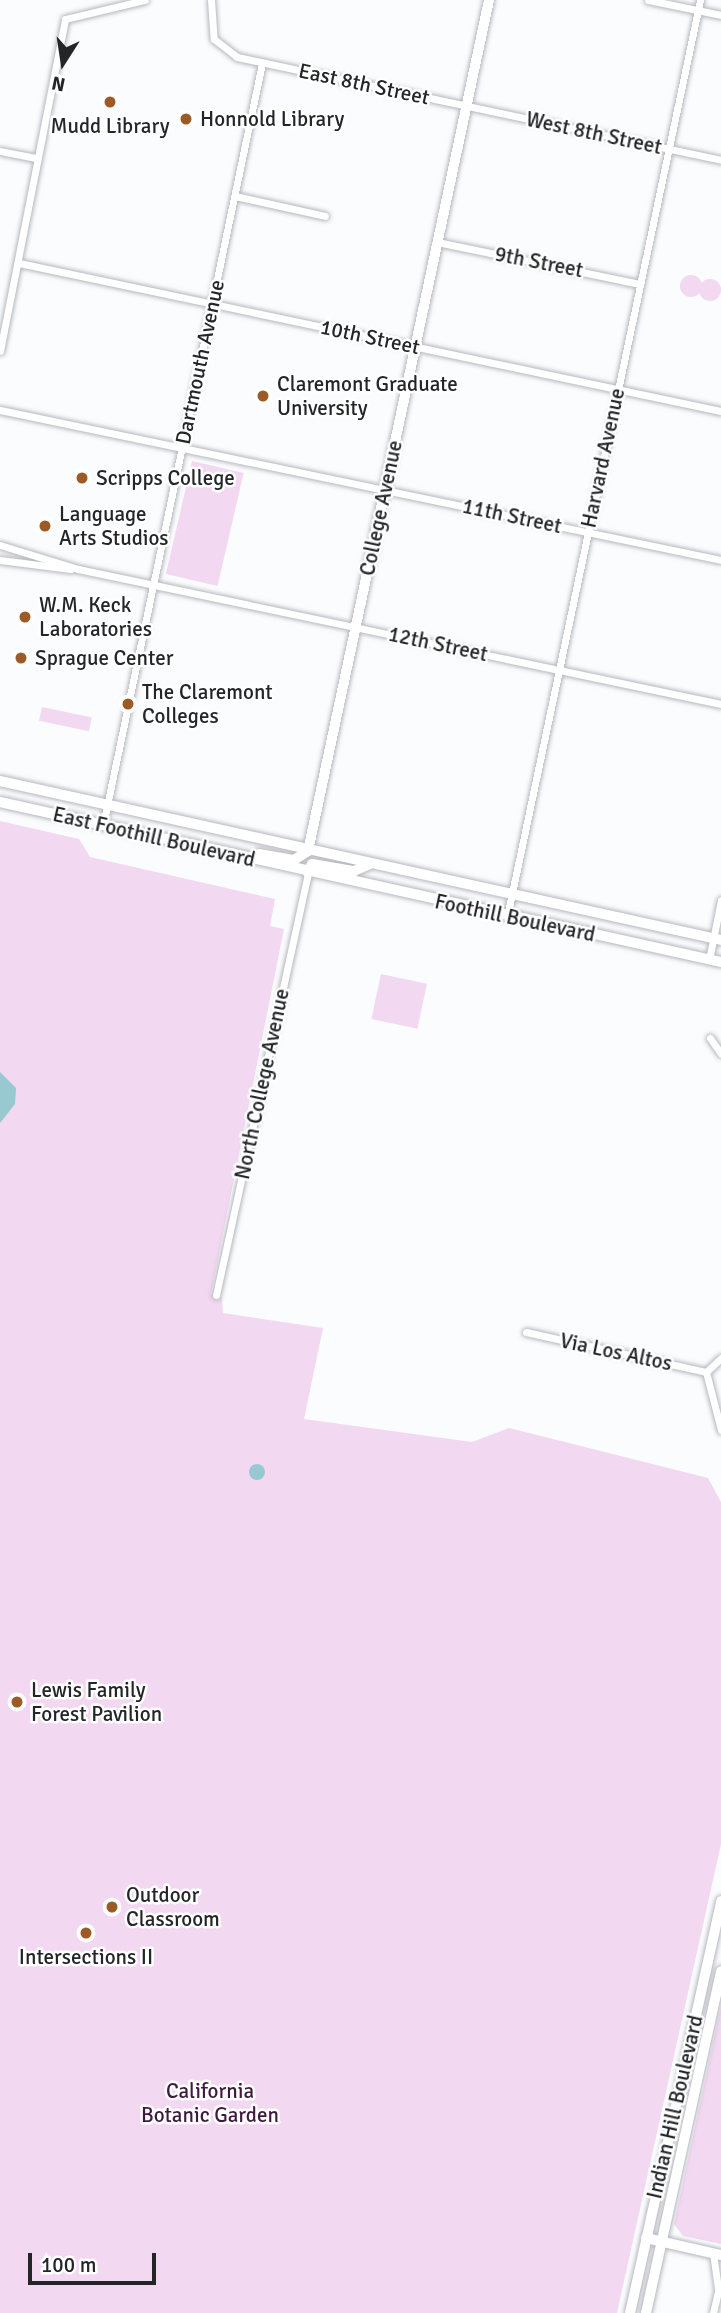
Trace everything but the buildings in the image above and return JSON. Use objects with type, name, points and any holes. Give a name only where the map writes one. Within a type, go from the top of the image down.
[{"type":"main road","name":"College Avenue","points":[[308,851],[489,0]]},
{"type":"main road","name":"East Foothill Boulevard","points":[[0,781],[308,851]]},
{"type":"main road","name":"East Foothill Boulevard","points":[[0,802],[308,873]]},
{"type":"main road","points":[[240,857],[294,860],[308,851]]},
{"type":"main road","name":"Foothill Boulevard","points":[[308,851],[717,939]]},
{"type":"main road","points":[[308,873],[312,864],[354,871],[370,864]]},
{"type":"main road","name":"Foothill Boulevard","points":[[308,873],[715,961]]},
{"type":"main road","name":"Indian Hill Boulevard","points":[[630,2313],[721,1902]]},
{"type":"main road","name":"Indian Hill Boulevard","points":[[646,2313],[721,1971]]},
{"type":"main road","points":[[646,2238],[717,2254]]},
{"type":"street","points":[[0,351],[65,19],[145,0]]},
{"type":"street","name":"East 8th Street","points":[[211,0],[214,39],[237,57],[467,106]]},
{"type":"street","points":[[648,0],[721,15]]},
{"type":"street","name":"Harvard Avenue","points":[[507,916],[700,0]]},
{"type":"street","name":"Dartmouth Avenue","points":[[103,825],[262,63]]},
{"type":"street","name":"West 8th Street","points":[[467,106],[721,160]]},
{"type":"street","points":[[0,151],[36,158]]},
{"type":"street","points":[[235,197],[325,216]]},
{"type":"street","name":"9th Street","points":[[437,242],[640,284]]},
{"type":"street","name":"10th Street","points":[[19,263],[721,411]]},
{"type":"street","points":[[0,410],[182,448]]},
{"type":"street","name":"11th Street","points":[[182,448],[721,560]]},
{"type":"street","points":[[0,545],[78,569]]},
{"type":"street","points":[[0,561],[78,569]]},
{"type":"street","name":"12th Street","points":[[78,569],[721,704]]},
{"type":"street","name":"North College Avenue","points":[[216,1295],[308,873]]},
{"type":"street","points":[[715,961],[721,900]]},
{"type":"street","points":[[710,1038],[721,1054]]},
{"type":"street","name":"Via Los Altos","points":[[526,1332],[706,1371]]},
{"type":"street","points":[[721,1358],[706,1371],[721,1430]]},
{"type":"street","points":[[713,2313],[719,2287],[717,2254]]},
{"type":"green space","points":[[691,275],[699,278],[702,286],[699,294],[691,297],[683,294],[680,286],[683,278]]},
{"type":"green space","points":[[710,279],[718,282],[721,290],[718,298],[710,301],[702,298],[699,290],[702,282]]},
{"type":"green space","points":[[192,461],[244,473],[218,586],[166,574]]},
{"type":"green space","points":[[42,707],[92,718],[89,731],[39,721]]},
{"type":"green space","name":"California Botanic Garden","points":[[0,821],[79,839],[90,857],[275,899],[270,926],[284,929],[211,1294],[222,1297],[223,1313],[323,1328],[304,1419],[472,1442],[509,1428],[708,1478],[721,1502],[721,1844],[617,2313],[0,2313]]},
{"type":"green space","points":[[381,974],[427,984],[417,1029],[371,1019]]},
{"type":"green space","points":[[721,2006],[721,2244],[683,2236],[674,2224]]},
{"type":"water","points":[[0,1072],[16,1088],[15,1104],[0,1123]]},
{"type":"water","points":[[254,1464],[260,1464],[265,1472],[263,1478],[254,1480],[249,1475],[249,1469]]},
{"type":"place","name":"Mudd Library","points":[[110,102]]},
{"type":"place","name":"Honnold Library","points":[[186,119]]},
{"type":"place","name":"Claremont Graduate University","points":[[263,396]]},
{"type":"place","name":"Scripps College","points":[[82,478]]},
{"type":"place","name":"Language Arts Studios","points":[[45,526]]},
{"type":"place","name":"W.M. Keck Laboratories","points":[[25,617]]},
{"type":"place","name":"Sprague Center","points":[[21,658]]},
{"type":"place","name":"The Claremont Colleges","points":[[128,704]]},
{"type":"place","name":"Lewis Family Forest Pavilion","points":[[17,1702]]},
{"type":"place","name":"Outdoor Classroom","points":[[112,1907]]},
{"type":"place","name":"Intersections II","points":[[86,1933]]}]
